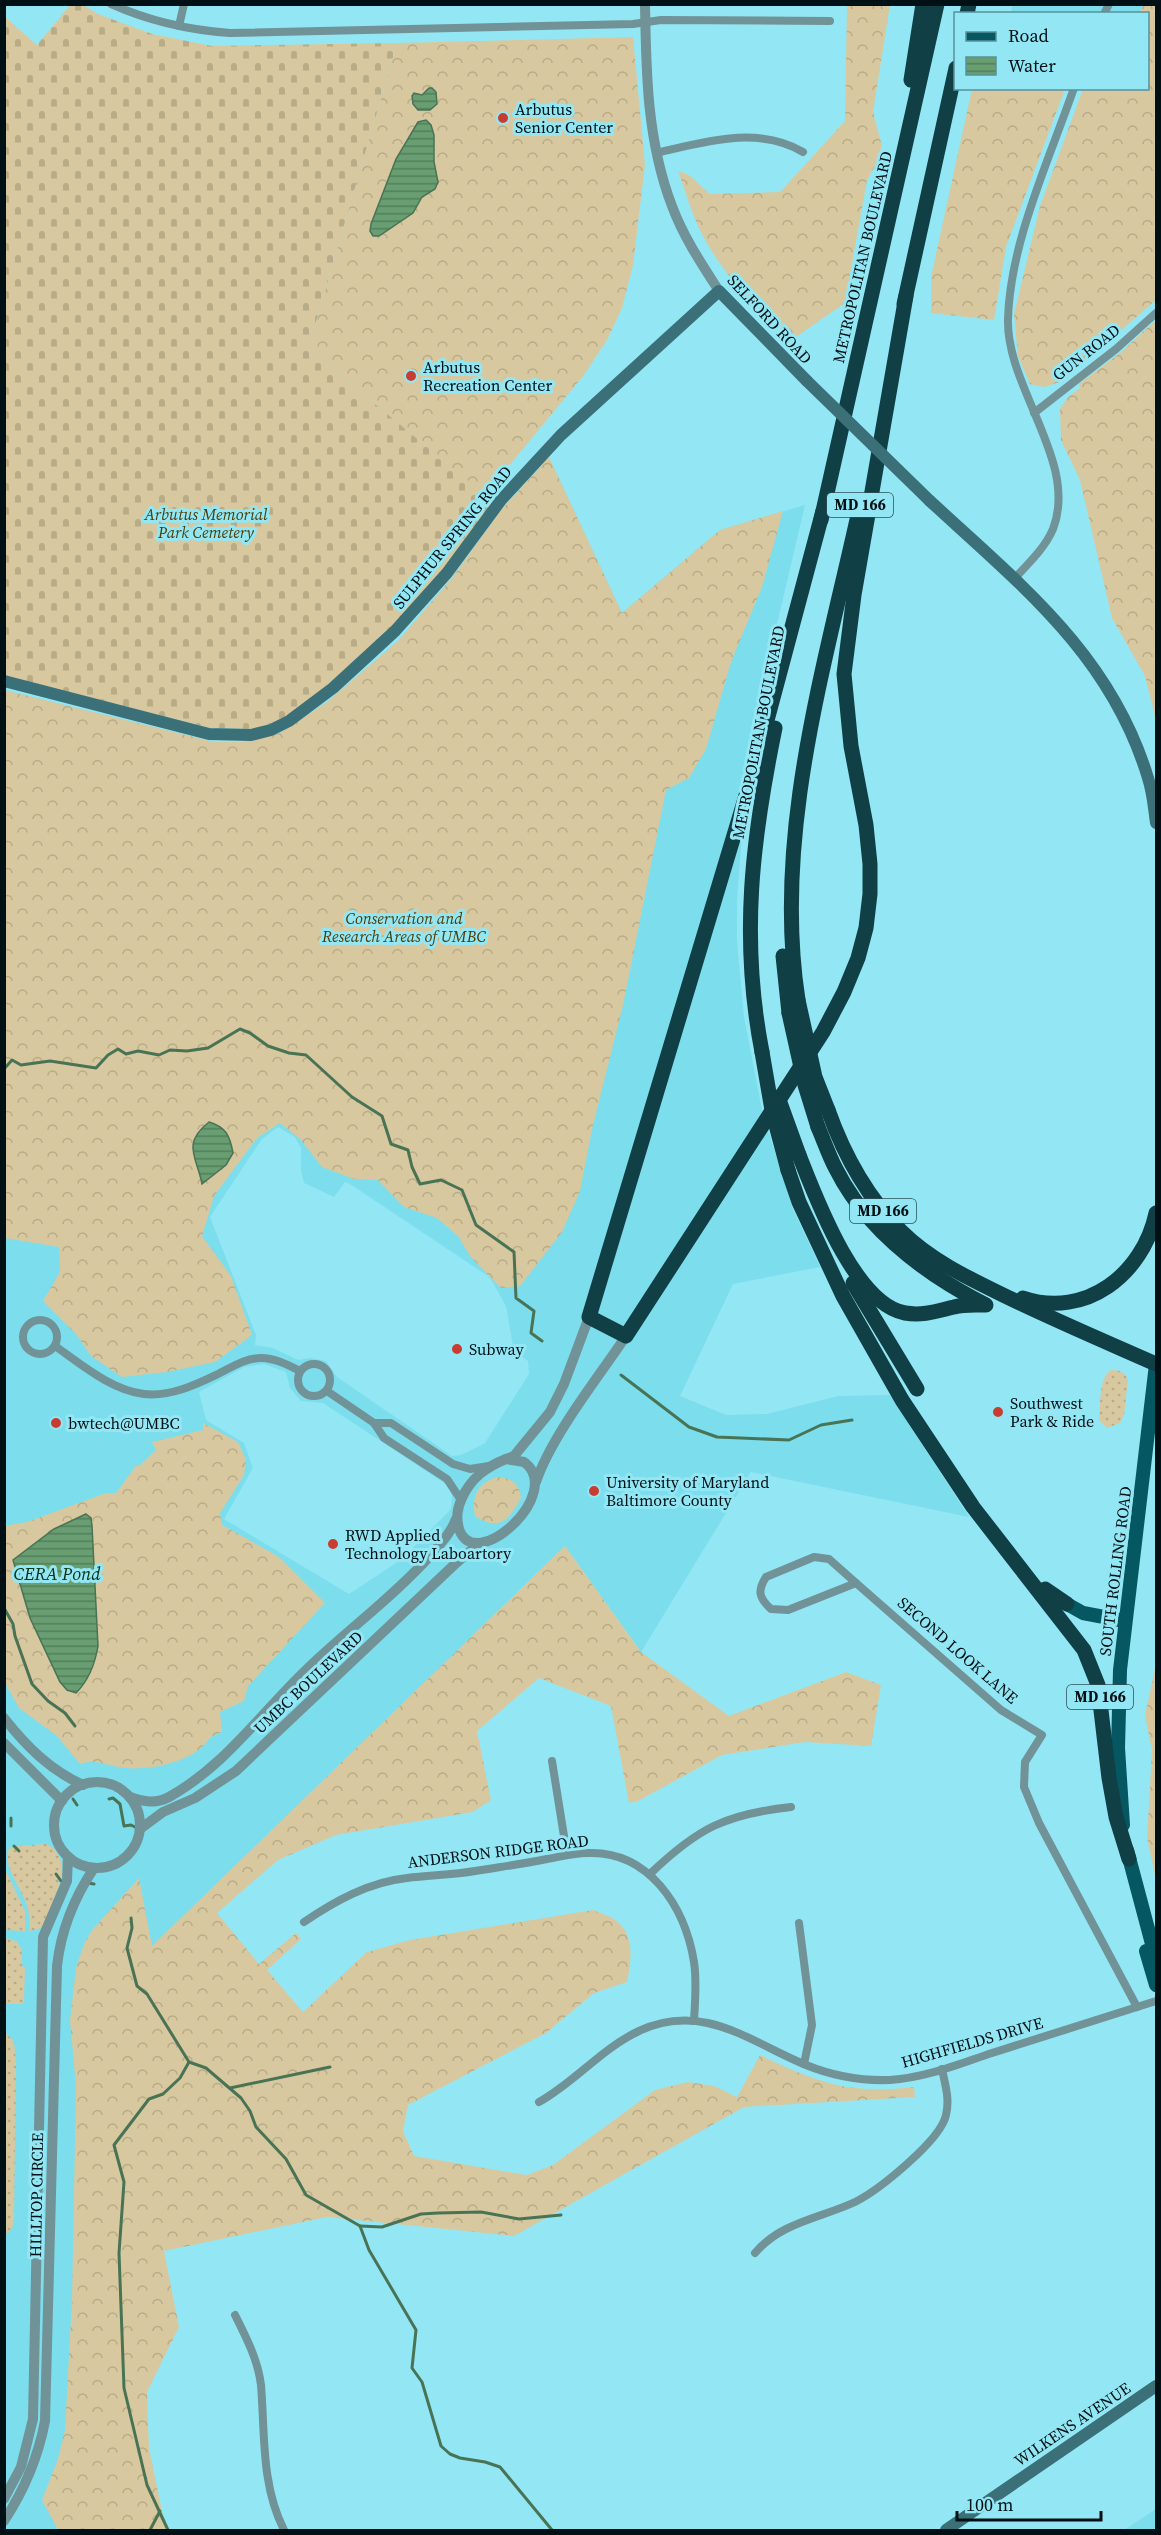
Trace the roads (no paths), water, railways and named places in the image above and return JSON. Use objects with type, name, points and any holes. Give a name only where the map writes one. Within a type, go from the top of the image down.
[{"type":"highway","points":[[882,257],[923,4]]},
{"type":"highway","name":"METROPOLITAN BOULEVARD","points":[[937,4],[882,257],[774,729],[752,856],[749,938],[755,1017],[772,1110],[793,1162],[817,1243],[872,1350],[953,1478],[1015,1559]]},
{"type":"highway","name":"MD 166","points":[[954,77],[814,713],[792,867],[791,936],[794,1007],[813,1068],[849,1162],[901,1231],[921,1248],[974,1281],[1156,1364]]},
{"type":"highway","points":[[824,511],[754,769],[589,1317],[626,1336],[823,1032],[844,992],[861,948],[866,928],[870,864],[866,825],[849,736],[844,674],[854,595],[906,296]]},
{"type":"highway","points":[[793,1162],[855,1272],[877,1299],[902,1312],[917,1314],[931,1314],[954,1307],[986,1305],[928,1272],[878,1228],[852,1197],[836,1170],[818,1127],[805,1085],[794,1007]]},
{"type":"highway","points":[[793,1162],[806,1197],[826,1238],[917,1389]]},
{"type":"highway","points":[[974,1281],[1031,1300],[1048,1303],[1085,1298],[1106,1289],[1123,1276],[1135,1262],[1144,1250],[1153,1230],[1156,1213]]},
{"type":"highway","points":[[1015,1559],[1046,1589],[1066,1604]]},
{"type":"highway","name":"MD 166","points":[[1015,1559],[1073,1632],[1092,1668],[1101,1702],[1109,1778],[1116,1816],[1129,1858]]},
{"type":"main road","name":"SELFORD ROAD","points":[[719,291],[807,381],[1014,579]]},
{"type":"main road","name":"SULPHUR SPRING ROAD","points":[[4,681],[209,734],[251,735],[271,730],[289,721],[333,688],[395,631],[447,573],[501,500],[561,435],[719,291]]},
{"type":"main road","points":[[1014,579],[1069,634],[1111,693],[1135,740],[1149,781],[1156,824]]},
{"type":"main road","name":"SOUTH ROLLING ROAD","points":[[1156,1359],[1125,1621],[1117,1715],[1123,1826],[1129,1858],[1156,1959]]},
{"type":"main road","points":[[1066,1604],[1083,1612],[1125,1621]]},
{"type":"main road","name":"SOUTH ROLLING ROAD","points":[[1129,1858],[1136,1870],[1156,1939]]},
{"type":"main road","name":"SOUTH ROLLING ROAD","points":[[1129,1858],[1126,1879],[1156,1985]]},
{"type":"main road","name":"WILKENS AVENUE","points":[[946,2530],[1156,2386]]},
{"type":"street","points":[[111,4],[156,21],[179,26],[215,32],[252,34],[661,20],[830,21]]},
{"type":"street","points":[[179,26],[184,4]]},
{"type":"street","name":"SELFORD ROAD","points":[[645,4],[648,97],[656,153],[672,206],[685,235],[719,291]]},
{"type":"street","points":[[1014,579],[1045,543],[1052,529],[1058,504],[1055,473],[1020,381],[1010,344],[1009,301],[1027,220],[1073,90]]},
{"type":"street","points":[[656,153],[737,138],[775,139],[803,152]]},
{"type":"street","name":"GUN ROAD","points":[[1034,413],[1116,349],[1156,314]]},
{"type":"street","points":[[374,1423],[391,1423],[453,1464],[470,1469],[490,1466],[514,1456],[550,1412],[564,1384],[589,1317]]},
{"type":"street","points":[[38,1321],[52,1325],[56,1332],[54,1346],[42,1354],[31,1352],[24,1341],[26,1328],[38,1321]]},
{"type":"street","points":[[490,1466],[473,1480],[461,1500],[456,1519],[461,1535],[474,1544],[499,1536],[522,1516],[531,1500],[540,1469],[560,1434],[626,1336]]},
{"type":"street","points":[[54,1346],[101,1377],[127,1390],[142,1394],[160,1395],[176,1392],[241,1362],[261,1358],[275,1360],[300,1371]]},
{"type":"street","points":[[314,1364],[324,1367],[330,1376],[330,1386],[327,1391],[318,1396],[307,1395],[299,1387],[300,1371],[314,1364]]},
{"type":"street","points":[[327,1391],[374,1423],[384,1438],[447,1479],[461,1500]]},
{"type":"street","points":[[506,1459],[528,1465],[533,1473],[535,1485]]},
{"type":"street","name":"UMBC BOULEVARD","points":[[130,1797],[145,1802],[167,1798],[222,1757],[306,1669],[414,1574],[445,1538],[456,1519]]},
{"type":"street","name":"UMBC BOULEVARD","points":[[140,1828],[163,1812],[195,1798],[236,1771],[454,1565],[476,1546],[485,1542]]},
{"type":"street","name":"SECOND LOOK LANE","points":[[856,1583],[788,1610],[780,1611],[771,1609],[762,1600],[759,1592],[766,1577],[814,1557],[829,1559],[1001,1710],[1042,1736],[1025,1762],[1024,1787],[1039,1823],[1137,2007]]},
{"type":"street","points":[[4,1718],[36,1755],[60,1774],[84,1785]]},
{"type":"street","points":[[4,1743],[62,1801]]},
{"type":"street","points":[[552,1761],[567,1855]]},
{"type":"street","points":[[95,1782],[109,1784],[130,1797],[137,1808],[140,1828],[138,1840],[124,1859],[108,1867],[94,1868],[75,1862],[68,1857],[58,1843],[55,1833],[55,1816],[62,1801],[71,1791],[95,1782]]},
{"type":"street","points":[[651,1873],[679,1846],[713,1825],[755,1811],[791,1807]]},
{"type":"street","name":"ANDERSON RIDGE ROAD","points":[[304,1922],[329,1905],[353,1893],[387,1882],[456,1874],[567,1855],[604,1854],[651,1873],[668,1894],[682,1919],[694,1963],[694,2021]]},
{"type":"street","name":"HILLTOP CIRCLE","points":[[4,2499],[21,2467],[33,2419],[43,1937],[67,1881],[68,1857]]},
{"type":"street","name":"HILLTOP CIRCLE","points":[[4,2521],[21,2496],[33,2469],[45,2421],[57,1966],[67,1921],[76,1898],[94,1868]]},
{"type":"street","points":[[799,1923],[812,2025],[804,2064]]},
{"type":"street","name":"HIGHFIELDS DRIVE","points":[[539,2102],[559,2091],[606,2052],[640,2030],[659,2024],[710,2022],[734,2029],[804,2064],[845,2077],[892,2079],[942,2069],[1156,2001]]},
{"type":"street","points":[[755,2253],[771,2236],[783,2229],[872,2193],[933,2138],[946,2116],[947,2094],[942,2069]]},
{"type":"street","points":[[235,2315],[248,2341],[261,2383],[266,2474],[271,2500],[284,2530]]},
{"type":"water","points":[[429,88],[436,92],[437,104],[430,110],[418,110],[413,104],[412,96],[414,93],[422,95]]},
{"type":"water","points":[[426,120],[431,125],[434,135],[434,162],[438,182],[435,189],[422,197],[413,213],[379,236],[373,236],[370,231],[371,224],[396,159],[418,122]]},
{"type":"water","points":[[209,1122],[226,1133],[233,1153],[226,1165],[202,1184],[193,1144],[200,1130]]},
{"type":"water","name":"CERA Pond","points":[[86,1514],[91,1518],[92,1526],[98,1646],[91,1671],[76,1693],[67,1690],[60,1682],[30,1618],[13,1560],[54,1529]]},
{"type":"waterway","points":[[4,1069],[12,1060],[21,1065],[50,1061],[96,1068],[108,1055],[118,1049],[126,1054],[138,1051],[159,1055],[170,1050],[187,1051],[208,1048],[240,1029],[268,1046],[289,1053],[306,1055],[352,1097],[382,1116],[391,1144],[408,1150],[412,1167],[420,1184],[441,1180],[462,1190],[476,1225],[514,1252],[516,1298],[534,1311],[531,1333],[542,1341]]},
{"type":"waterway","points":[[621,1375],[689,1427],[717,1437],[789,1440],[821,1425],[852,1420]]},
{"type":"waterway","points":[[4,1608],[13,1624],[32,1684],[48,1701],[65,1713],[75,1726]]},
{"type":"waterway","points":[[109,1799],[113,1798],[120,1804],[124,1826],[135,1827]]},
{"type":"waterway","points":[[73,1799],[77,1805]]},
{"type":"waterway","points":[[11,1818],[11,1826]]},
{"type":"waterway","points":[[14,1846],[19,1851]]},
{"type":"waterway","points":[[56,1874],[61,1881]]},
{"type":"waterway","points":[[88,1883],[94,1884]]},
{"type":"waterway","points":[[131,1918],[132,1928],[127,1948],[137,1986],[147,1994],[189,2062],[206,2068],[241,2098],[250,2111],[256,2127],[286,2159],[306,2195],[360,2226],[369,2250],[416,2330],[412,2368],[422,2382],[441,2446],[450,2454],[460,2458],[500,2467],[552,2530]]},
{"type":"waterway","points":[[168,2530],[147,2485],[124,2388],[119,2253],[124,2182],[114,2145],[149,2099],[163,2094],[180,2078],[189,2062]]},
{"type":"waterway","points":[[230,2088],[330,2067]]},
{"type":"waterway","points":[[360,2226],[382,2227],[421,2214],[438,2213],[481,2212],[519,2219],[561,2215]]},
{"type":"waterway","points":[[150,2530],[160,2511]]},
{"type":"place","name":"Arbutus Senior Center","points":[[503,118]]},
{"type":"place","name":"Arbutus Recreation Center","points":[[411,376]]},
{"type":"place","name":"Subway","points":[[457,1349]]},
{"type":"place","name":"Southwest Park & Ride","points":[[998,1412]]},
{"type":"place","name":"bwtech@UMBC","points":[[56,1423]]},
{"type":"place","name":"University of Maryland Baltimore County","points":[[594,1491]]},
{"type":"place","name":"RWD Applied Technology Laboartory","points":[[333,1544]]},
{"type":"park label","name":"Arbutus Memorial Park Cemetery","points":[[206,523]]},
{"type":"park label","name":"Conservation and Research Areas of UMBC","points":[[404,927]]}]
